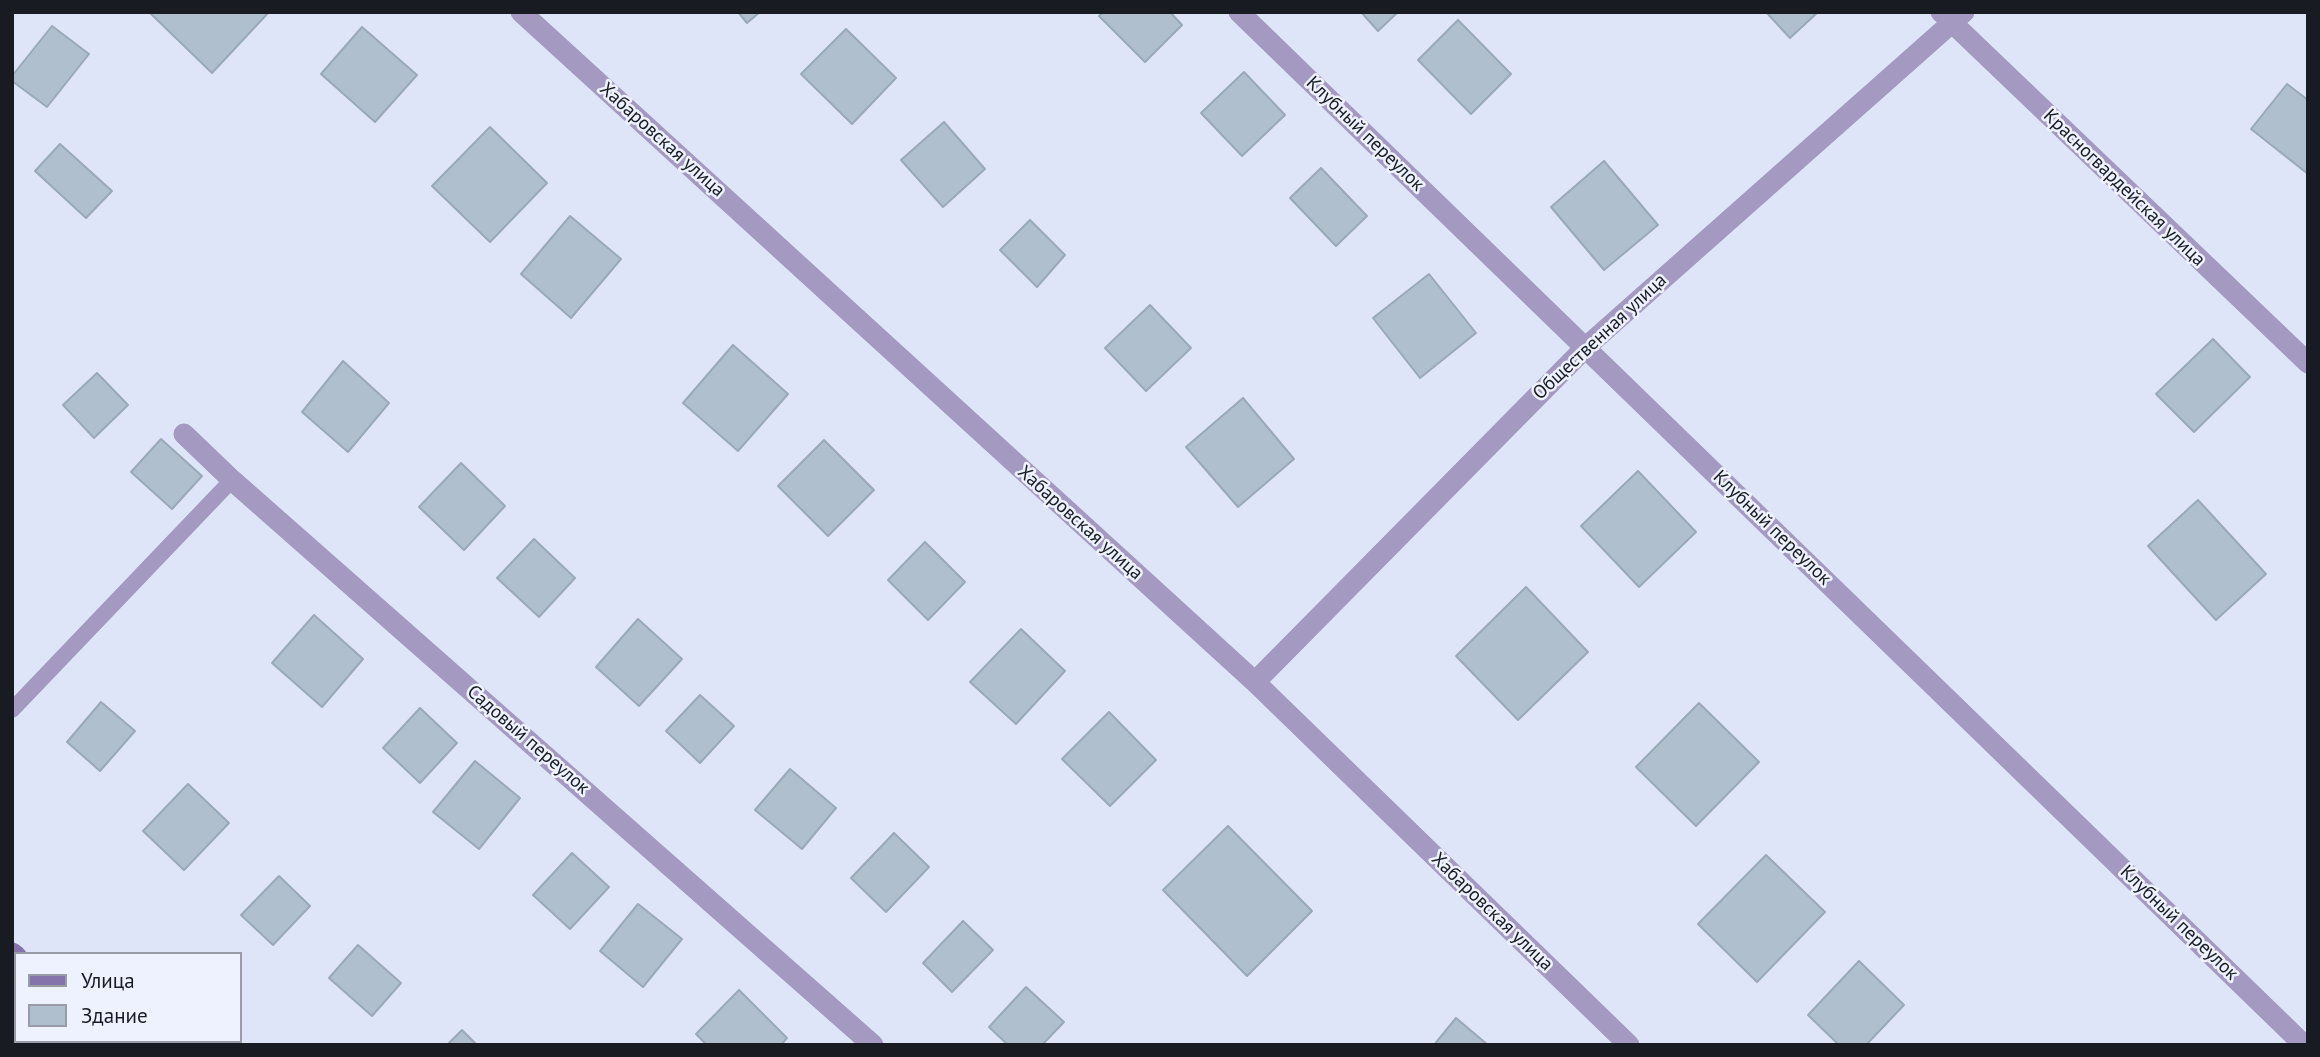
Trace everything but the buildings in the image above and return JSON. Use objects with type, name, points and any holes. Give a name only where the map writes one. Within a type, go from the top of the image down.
[{"type":"street","name":"Хабаровская улица","points":[[521,12],[1255,682],[1629,1045]]},
{"type":"street","name":"Клубный переулок","points":[[1239,12],[2304,1045]]},
{"type":"street","name":"Общественная улица","points":[[1255,682],[1586,347],[1952,16]]},
{"type":"street","name":"Красногвардейская улица","points":[[1952,16],[2308,363]]},
{"type":"street","name":"Садовый переулок","points":[[184,434],[232,480],[873,1045]]},
{"type":"lane","points":[[12,710],[232,480]]}]
